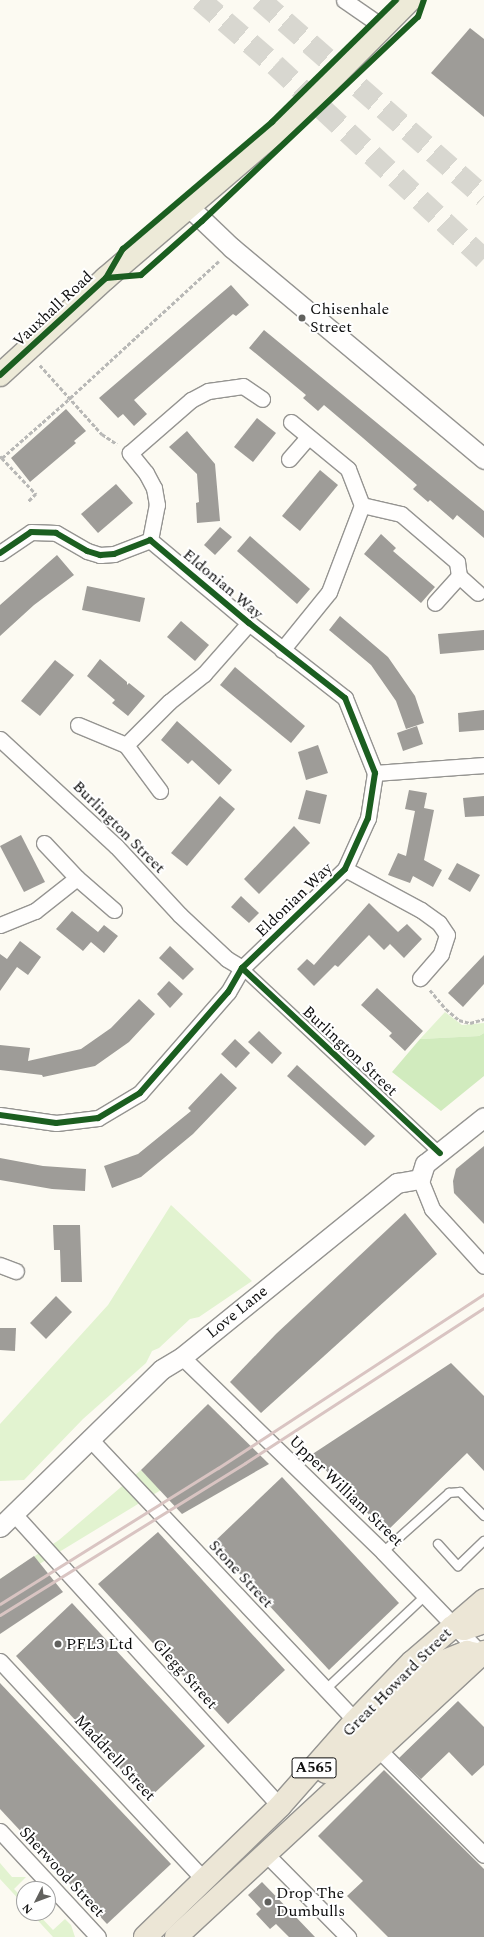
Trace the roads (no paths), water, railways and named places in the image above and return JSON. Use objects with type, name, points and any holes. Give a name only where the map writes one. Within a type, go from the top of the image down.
[{"type":"highway","name":"Great Howard Street","points":[[178,1936],[266,1854],[367,1735],[412,1662],[484,1600]]},
{"type":"highway","points":[[452,1627],[464,1629],[484,1622]]},
{"type":"highway","name":"Great Howard Street","points":[[367,1735],[483,1655]]},
{"type":"highway","points":[[144,1937],[280,1806],[332,1768],[367,1735]]},
{"type":"main road","name":"Vauxhall Road","points":[[0,375],[27,352],[106,278],[190,208],[294,116],[410,0]]},
{"type":"street","points":[[344,0],[383,26]]},
{"type":"street","points":[[190,208],[232,248],[484,458]]},
{"type":"street","points":[[0,554],[31,532],[56,533],[87,551],[100,555],[114,554],[150,540],[157,505],[154,488],[146,473],[130,452],[191,400],[208,391],[243,386],[262,398]]},
{"type":"street","points":[[282,650],[329,592],[362,505],[348,469],[291,422]]},
{"type":"street","points":[[289,459],[308,437]]},
{"type":"street","points":[[362,505],[401,514],[457,562],[459,576],[478,594]]},
{"type":"street","name":"Eldonian Way","points":[[0,1115],[56,1123],[98,1118],[134,1096],[228,992],[242,968],[345,869],[368,818],[375,773],[346,698],[282,650],[150,540]]},
{"type":"street","points":[[435,603],[459,576]]},
{"type":"street","points":[[126,745],[169,702],[204,674],[249,623]]},
{"type":"street","points":[[78,725],[126,745],[160,791]]},
{"type":"street","name":"Burlington Street","points":[[0,740],[116,846],[180,915],[227,958],[242,968],[440,1153]]},
{"type":"street","points":[[375,773],[484,765]]},
{"type":"street","points":[[44,843],[77,878],[114,910]]},
{"type":"street","points":[[345,869],[421,910],[439,923],[447,935],[441,954],[420,978]]},
{"type":"street","points":[[0,925],[35,911],[77,878]]},
{"type":"street","points":[[484,1117],[425,1164],[420,1178],[432,1209],[484,1266]]},
{"type":"street","name":"Love Lane","points":[[0,1527],[89,1438],[162,1369],[182,1356],[397,1183],[420,1178]]},
{"type":"street","points":[[0,1265],[16,1271]]},
{"type":"street","name":"Upper William Street","points":[[182,1356],[383,1552],[452,1627],[483,1655]]},
{"type":"street","name":"Stone Street","points":[[89,1438],[367,1735],[484,1855]]},
{"type":"street","name":"Glegg Street","points":[[14,1514],[280,1806]]},
{"type":"street","name":"Maddrell Street","points":[[0,1660],[204,1880]]},
{"type":"street","name":"Sherwood Street","points":[[0,1831],[98,1937]]},
{"type":"street","points":[[266,1854],[348,1937]]},
{"type":"lane","points":[[383,1552],[449,1493],[460,1492],[484,1516]]},
{"type":"lane","points":[[438,1544],[458,1566],[484,1541]]},
{"type":"lane","points":[[325,1690],[424,1596]]},
{"type":"tunnel","points":[[200,0],[275,65],[484,259]]},
{"type":"tunnel","points":[[260,0],[484,197]]},
{"type":"railway","points":[[0,1604],[218,1468],[484,1294]]},
{"type":"railway","points":[[0,1615],[245,1463],[484,1308]]},
{"type":"place","name":"Chisenhale Street","points":[[302,318]]},
{"type":"place","name":"PFL3 Ltd","points":[[58,1644]]},
{"type":"place","name":"Drop The Dumbulls","points":[[268,1902]]}]
